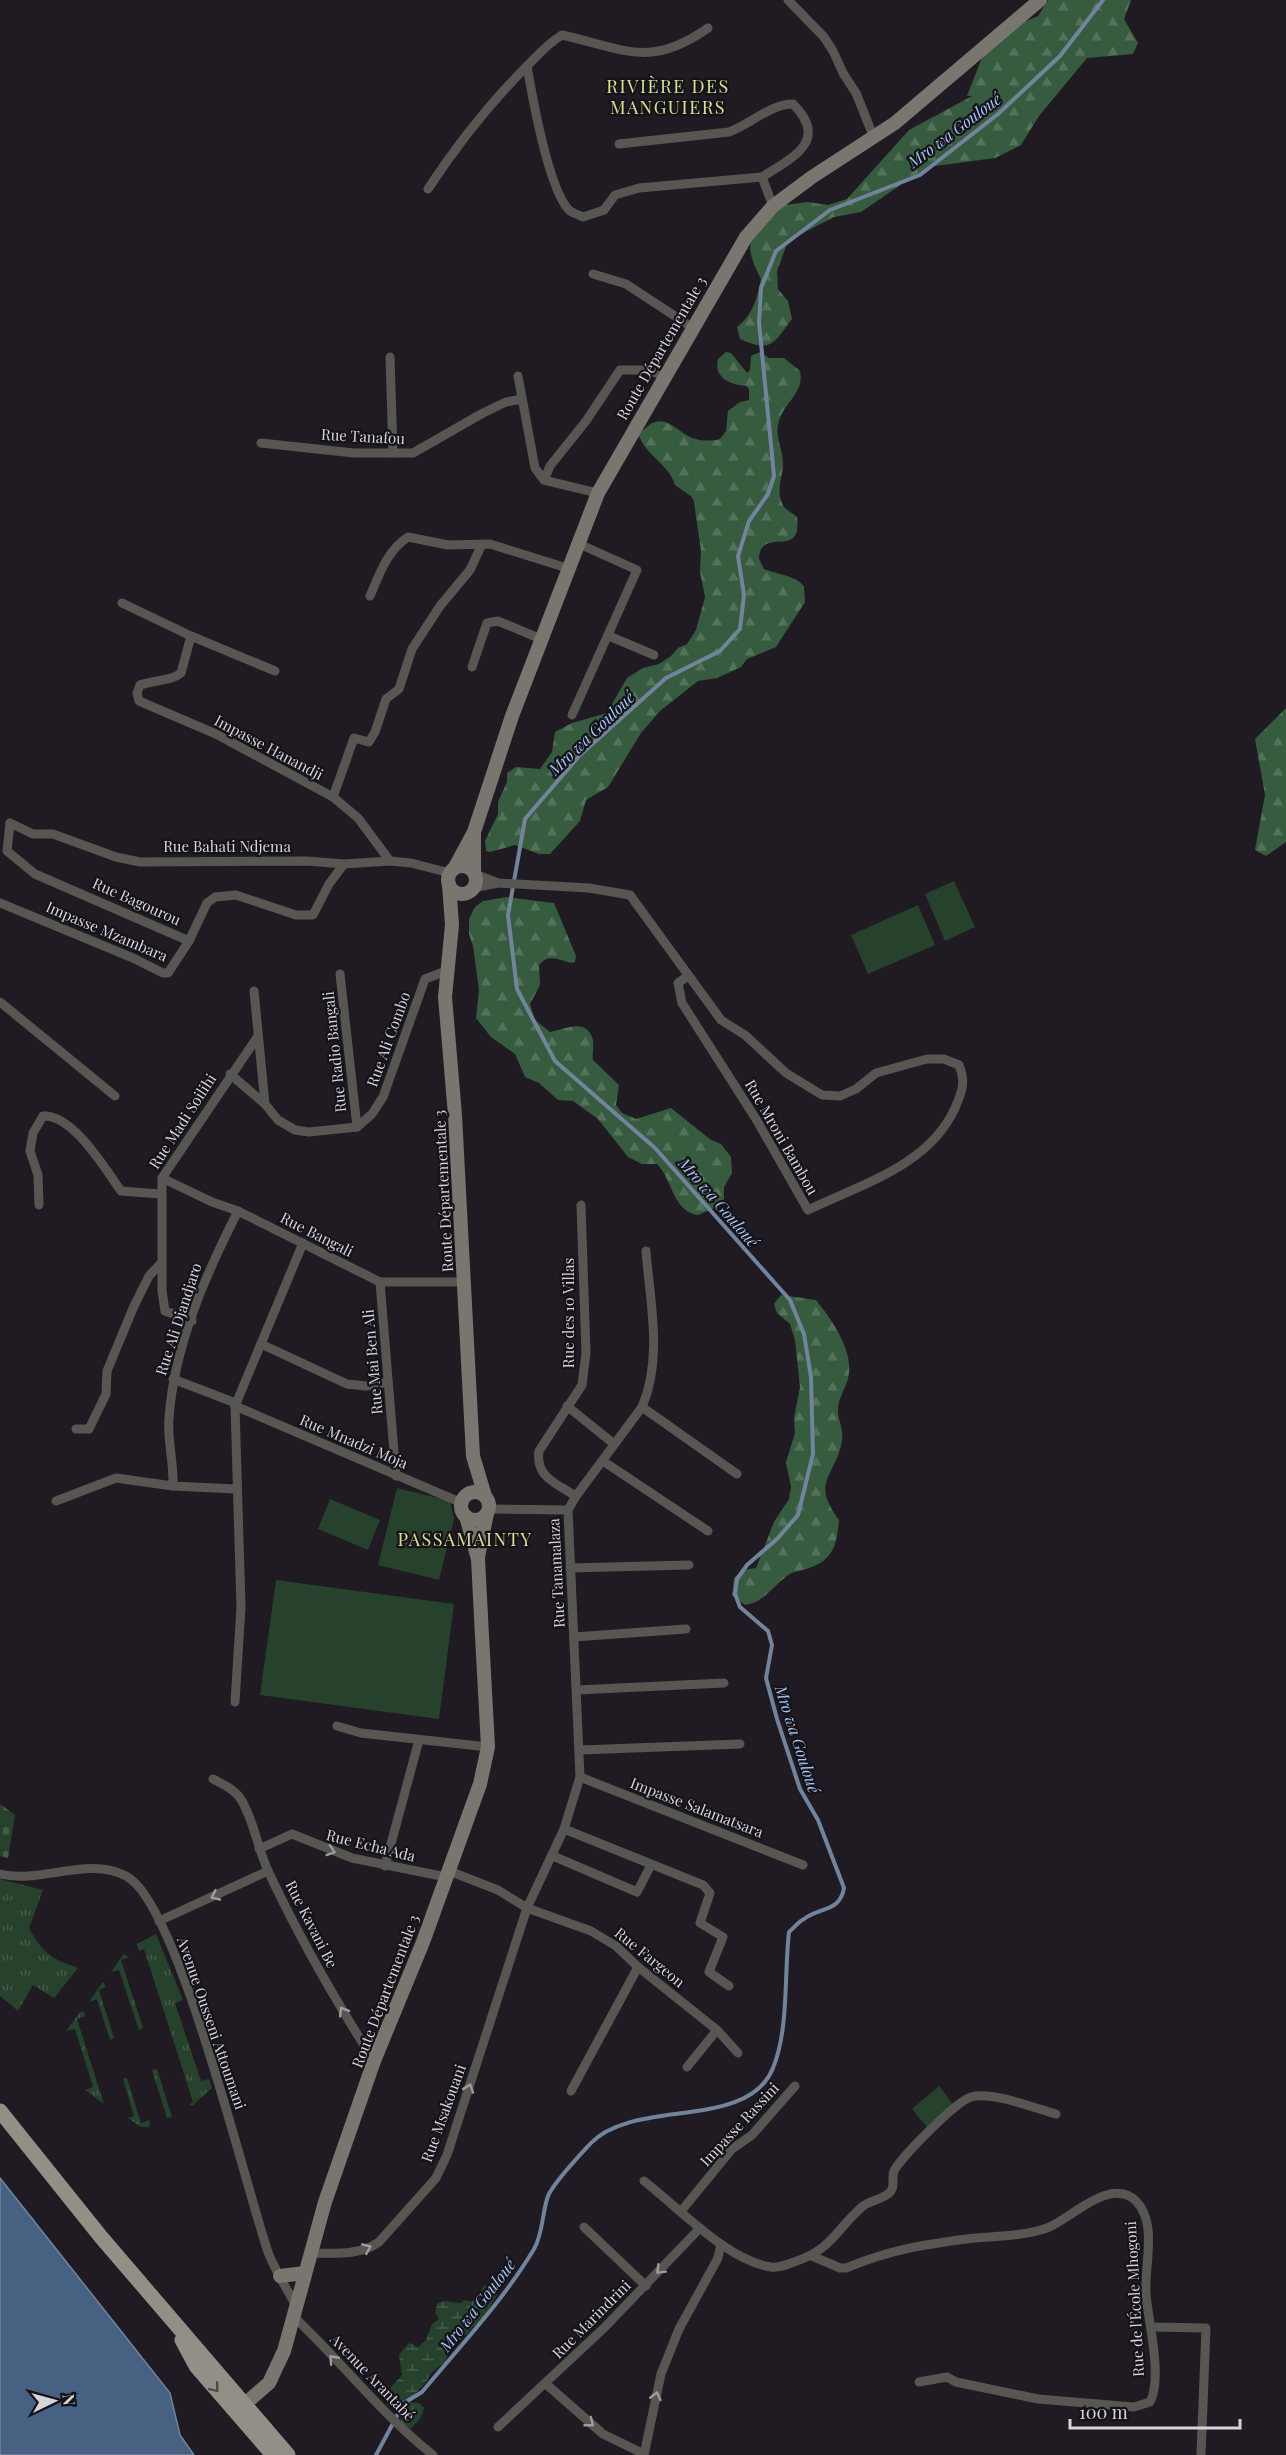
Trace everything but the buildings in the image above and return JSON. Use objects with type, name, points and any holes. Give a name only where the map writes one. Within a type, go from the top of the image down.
[{"type":"main road","name":"Route Départementale 3","points":[[241,2408],[272,2379],[296,2313],[310,2253],[374,2061],[480,1784],[488,1747],[478,1559],[465,1504],[473,1456],[446,971],[452,925],[451,875],[474,832],[512,716],[567,568],[598,493],[746,237],[773,206],[812,177],[874,138],[933,93],[1041,0]]},
{"type":"main road","name":"Route Départementale 3","points":[[452,925],[472,882],[474,832]]},
{"type":"main road","points":[[462,866],[472,882],[454,891],[451,875],[462,866]]},
{"type":"main road","name":"Route Départementale 3","points":[[473,1456],[487,1506],[478,1559]]},
{"type":"main road","points":[[476,1492],[487,1506],[474,1520],[465,1504],[476,1492]]},
{"type":"main road","points":[[0,2111],[101,2237],[177,2326],[185,2349],[196,2366],[288,2455]]},
{"type":"main road","points":[[280,2276],[305,2273]]},
{"type":"main road","points":[[241,2408],[273,2455]]},
{"type":"street","points":[[788,0],[824,37],[856,93],[874,138]]},
{"type":"street","points":[[428,189],[446,162],[513,78],[545,45],[562,35],[640,54],[665,51],[690,41],[708,28]]},
{"type":"street","points":[[527,66],[534,109],[562,201],[583,217],[604,210],[615,195],[639,188],[762,177],[801,153],[808,141],[808,125],[793,104],[782,104],[746,126],[729,132],[619,144]]},
{"type":"street","points":[[762,177],[773,206]]},
{"type":"street","points":[[593,274],[626,285],[693,328]]},
{"type":"street","points":[[390,357],[393,453]]},
{"type":"street","points":[[544,480],[550,466],[620,370],[645,370],[666,376]]},
{"type":"street","points":[[518,376],[535,468],[544,480],[598,493]]},
{"type":"street","name":"Rue Tanafou","points":[[261,443],[354,453],[413,453],[483,413],[506,402],[522,399]]},
{"type":"street","points":[[370,596],[384,561],[397,544],[408,537],[448,545],[490,544],[567,568]]},
{"type":"street","points":[[572,715],[637,570],[577,543]]},
{"type":"street","points":[[333,797],[354,738],[369,742],[375,732],[386,699],[395,693],[402,682],[412,649],[440,606],[470,570],[482,544]]},
{"type":"street","points":[[122,603],[190,636],[275,671]]},
{"type":"street","points":[[472,667],[487,623],[498,621],[541,639]]},
{"type":"street","name":"Impasse Hanandji","points":[[190,636],[182,673],[177,677],[154,679],[140,685],[137,693],[139,701],[216,734],[333,797],[358,818],[390,861]]},
{"type":"street","points":[[609,636],[654,655]]},
{"type":"street","points":[[0,831],[10,823]]},
{"type":"street","name":"Rue Bahati Ndjema","points":[[10,823],[33,834],[53,834],[116,857],[140,862],[307,861],[344,864],[390,861],[411,863],[451,875]]},
{"type":"street","name":"Rue Bagourou","points":[[10,823],[7,851],[35,874],[189,941],[207,903],[215,897],[236,895],[296,915],[313,915],[329,884],[344,864]]},
{"type":"street","points":[[472,882],[589,888],[630,895],[688,976]]},
{"type":"street","points":[[472,882],[498,883]]},
{"type":"street","name":"Impasse Mzambara","points":[[0,903],[133,958],[163,973],[168,973],[177,962],[189,941]]},
{"type":"street","name":"Rue Ali Combo","points":[[357,1127],[372,1114],[383,1097],[425,980],[446,971]]},
{"type":"street","name":"Rue Radio Bangali","points":[[340,974],[357,1127]]},
{"type":"street","name":"Rue Mroni Bambou","points":[[688,976],[721,1020],[745,1035],[786,1073],[822,1095],[840,1095],[856,1089],[876,1073],[927,1059],[944,1059],[959,1065],[965,1079],[960,1098],[948,1125],[924,1151],[859,1187],[808,1210],[756,1119],[682,1003],[678,983],[688,976]]},
{"type":"street","points":[[254,991],[265,1104]]},
{"type":"street","points":[[0,1002],[115,1096]]},
{"type":"street","name":"Rue Madi Soilihi","points":[[192,1321],[165,1311],[160,1194],[162,1178],[230,1074],[258,1036]]},
{"type":"street","points":[[230,1074],[265,1104],[278,1120],[295,1130],[309,1132],[357,1127]]},
{"type":"street","points":[[39,1204],[38,1175],[30,1151],[40,1119],[49,1116],[54,1116],[85,1141],[121,1191],[160,1194]]},
{"type":"street","name":"Rue Bangali","points":[[162,1178],[303,1242],[316,1252],[380,1282],[465,1282]]},
{"type":"street","name":"Rue des 10 Villas","points":[[576,1496],[546,1477],[537,1462],[539,1451],[582,1385],[586,1353],[581,1205]]},
{"type":"street","name":"Rue Ali Djandjaro","points":[[173,1486],[169,1421],[173,1379],[212,1262],[238,1211]]},
{"type":"street","points":[[235,1702],[242,1607],[236,1489],[235,1406],[303,1242]]},
{"type":"street","name":"Rue Tanamalaza","points":[[527,1908],[564,1830],[580,1777],[568,1510],[642,1407],[651,1378],[654,1354],[646,1251]]},
{"type":"street","points":[[76,1429],[89,1429],[106,1394],[107,1371],[134,1306],[149,1276],[162,1262]]},
{"type":"street","name":"Rue Mai Ben Ali","points":[[380,1282],[396,1476]]},
{"type":"street","points":[[261,1344],[347,1384],[366,1386],[388,1382]]},
{"type":"street","name":"Rue Mnadzi Moja","points":[[173,1379],[233,1402],[235,1406],[465,1504]]},
{"type":"street","points":[[567,1406],[614,1444]]},
{"type":"street","points":[[642,1407],[737,1474]]},
{"type":"street","points":[[603,1461],[708,1531]]},
{"type":"street","points":[[56,1501],[116,1478],[173,1486],[236,1489]]},
{"type":"street","points":[[487,1506],[568,1510]]},
{"type":"street","points":[[570,1568],[689,1565]]},
{"type":"street","points":[[574,1637],[686,1629]]},
{"type":"street","points":[[577,1690],[724,1683]]},
{"type":"street","points":[[338,1726],[361,1733],[488,1747]]},
{"type":"street","points":[[385,1866],[419,1740]]},
{"type":"street","points":[[580,1750],[740,1744]]},
{"type":"street","name":"Impasse Salamatsara","points":[[580,1777],[804,1865]]},
{"type":"street","points":[[213,1779],[241,1798],[253,1822],[258,1849],[268,1871]]},
{"type":"street","points":[[564,1830],[703,1885],[710,1893],[700,1923],[723,1937],[709,1972],[729,1986]]},
{"type":"street","name":"Rue Echa Ada","points":[[258,1849],[292,1834],[317,1846],[385,1866],[447,1874],[498,1890],[527,1908]]},
{"type":"street","points":[[553,1856],[637,1892],[651,1865]]},
{"type":"street","name":"Avenue Ousseni Attoumani","points":[[0,1874],[40,1877],[103,1869],[125,1875],[140,1887],[170,1941],[215,2073],[268,2254],[296,2313]]},
{"type":"street","name":"Rue Kavani Be","points":[[159,1921],[268,1871],[310,1957],[374,2061]]},
{"type":"street","name":"Rue Fargeon","points":[[527,1908],[591,1931],[616,1946],[638,1967],[717,2030],[738,2053]]},
{"type":"street","name":"Rue Msakouani","points":[[310,2253],[344,2253],[371,2248],[436,2178],[447,2156],[527,1908]]},
{"type":"street","points":[[571,2091],[638,1967]]},
{"type":"street","points":[[687,2067],[717,2030]]},
{"type":"street","name":"Impasse Rassini","points":[[682,2210],[732,2149],[752,2135],[795,2086]]},
{"type":"street","points":[[644,2181],[722,2244],[749,2260],[772,2268],[812,2256],[828,2246],[862,2207],[888,2193],[893,2184],[893,2172],[911,2149],[965,2100],[979,2096],[992,2097],[1056,2114]]},
{"type":"street","name":"Rue de l'École Mhogoni","points":[[812,2256],[840,2268],[846,2268],[902,2248],[1038,2230],[1066,2219],[1101,2197],[1122,2194],[1136,2201],[1147,2220],[1146,2285],[1151,2327],[1153,2390],[1152,2398],[1146,2405],[1134,2407],[1038,2399],[956,2382],[947,2377],[919,2382]]},
{"type":"street","points":[[584,2227],[646,2286]]},
{"type":"street","name":"Rue Marindrini","points":[[498,2427],[546,2384],[646,2286],[700,2228]]},
{"type":"street","points":[[546,2384],[603,2434],[643,2454],[661,2374],[679,2329],[718,2258],[722,2244]]},
{"type":"street","name":"Avenue Arantabé","points":[[296,2313],[373,2400],[433,2455]]},
{"type":"street","points":[[1151,2327],[1206,2328],[1201,2455]]},
{"type":"green space","points":[[1048,0],[1131,0],[1124,19],[1138,43],[1133,54],[1087,58],[1039,116],[1021,145],[995,158],[935,166],[915,175],[861,212],[834,217],[788,241],[777,271],[778,289],[788,301],[792,319],[771,344],[759,345],[740,339],[737,327],[751,312],[761,279],[750,247],[755,233],[777,206],[808,202],[828,205],[847,199],[909,130],[972,96],[967,96],[983,55],[1015,26],[1038,16]]},
{"type":"green space","points":[[726,352],[731,353],[747,373],[750,370],[751,356],[760,352],[769,358],[784,358],[800,371],[800,385],[782,415],[778,427],[783,458],[781,500],[784,507],[797,517],[797,530],[794,537],[788,541],[766,544],[761,549],[759,559],[764,569],[800,582],[804,586],[805,602],[776,647],[747,659],[741,667],[717,678],[698,681],[660,711],[641,733],[608,787],[586,800],[580,821],[550,854],[539,854],[515,845],[486,851],[485,841],[498,814],[498,802],[507,782],[507,773],[516,767],[540,769],[552,752],[555,732],[572,723],[607,713],[627,678],[671,656],[678,648],[687,644],[696,630],[705,597],[700,572],[701,551],[694,502],[692,497],[675,485],[668,472],[642,443],[639,436],[648,426],[661,421],[696,439],[720,439],[726,431],[728,411],[740,402],[749,400],[749,389],[746,386],[729,382],[718,371],[718,359]]},
{"type":"green space","points":[[1286,708],[1286,842],[1266,856],[1255,850],[1265,795],[1255,739]]},
{"type":"green space","points":[[954,881],[975,927],[945,941],[925,894]]},
{"type":"green space","points":[[507,897],[554,903],[576,956],[575,962],[571,963],[550,958],[539,965],[540,985],[530,1004],[535,1020],[550,1032],[575,1026],[586,1029],[590,1033],[593,1040],[593,1060],[619,1085],[616,1105],[622,1113],[636,1119],[671,1108],[711,1140],[721,1144],[731,1157],[732,1173],[724,1187],[724,1199],[717,1207],[698,1215],[683,1208],[657,1164],[642,1164],[628,1157],[598,1119],[573,1101],[558,1100],[539,1083],[525,1077],[515,1054],[491,1037],[476,1018],[479,990],[473,946],[469,934],[469,919],[475,907],[483,901]]},
{"type":"green space","points":[[918,905],[935,945],[868,974],[851,935]]},
{"type":"green space","points":[[781,1295],[816,1300],[834,1325],[847,1354],[849,1373],[838,1408],[842,1440],[825,1487],[830,1507],[839,1520],[833,1550],[824,1560],[817,1565],[789,1574],[763,1597],[745,1605],[732,1595],[734,1578],[743,1570],[756,1568],[774,1522],[789,1499],[791,1487],[786,1462],[795,1433],[794,1418],[800,1387],[795,1340],[790,1324],[777,1313],[774,1304]]},
{"type":"green space","points":[[397,1488],[450,1501],[454,1519],[439,1580],[378,1565]]},
{"type":"green space","points":[[330,1499],[380,1520],[368,1550],[318,1529]]},
{"type":"green space","points":[[276,1580],[454,1604],[439,1719],[260,1695]]},
{"type":"green space","points":[[0,1804],[15,1815],[8,1858],[0,1856]]},
{"type":"green space","points":[[0,1879],[43,1890],[29,1928],[38,1944],[49,1954],[78,1968],[54,1998],[33,1985],[18,2011],[0,1996]]},
{"type":"green space","points":[[156,1934],[183,2000],[175,2003],[201,2081],[209,2079],[212,2088],[192,2106],[189,2104],[193,2102],[144,1949],[139,1951],[137,1944]]},
{"type":"green space","points":[[124,1954],[129,1957],[121,1960],[143,2028],[139,2030],[119,1970],[111,1972]]},
{"type":"green space","points":[[103,1982],[106,1987],[99,1990],[114,2038],[110,2040],[97,1999],[89,2002]]},
{"type":"green space","points":[[80,2012],[84,2012],[85,2016],[77,2019],[104,2104],[85,2090],[93,2087],[75,2029],[66,2031]]},
{"type":"green space","points":[[157,2069],[172,2117],[167,2118],[152,2070]]},
{"type":"green space","points":[[127,2078],[141,2123],[150,2120],[149,2127],[141,2127],[128,2118],[134,2116],[123,2079]]},
{"type":"green space","points":[[939,2086],[953,2104],[927,2127],[912,2109]]},
{"type":"green space","points":[[485,2285],[495,2285],[497,2295],[479,2326],[473,2326],[455,2343],[444,2363],[432,2372],[412,2397],[394,2406],[387,2405],[384,2395],[402,2375],[399,2355],[409,2343],[418,2347],[426,2340],[432,2324],[439,2319],[435,2313],[437,2304],[444,2301],[472,2302]]},
{"type":"green space","points":[[409,2402],[419,2403],[424,2408],[420,2419],[410,2429],[400,2421]]},
{"type":"water","points":[[0,2178],[170,2393],[180,2435],[194,2455],[0,2455]]},
{"type":"waterway","name":"Mro wa Gouloué","points":[[376,2455],[404,2403],[422,2392],[509,2287],[537,2243],[551,2190],[591,2143],[610,2129],[634,2121],[716,2108],[740,2100],[760,2087],[773,2068],[782,2036],[789,1932],[810,1915],[834,1905],[842,1896],[844,1888],[818,1820],[800,1789],[777,1719],[766,1678],[772,1645],[768,1631],[740,1607],[735,1594],[737,1579],[747,1565],[777,1539],[798,1515],[813,1454],[811,1377],[804,1334],[790,1300],[655,1148],[555,1061],[517,989],[508,915],[525,819],[580,755],[666,678],[720,651],[740,629],[744,595],[738,556],[749,521],[768,494],[774,476],[759,322],[761,288],[776,251],[830,210],[920,175],[998,114],[1060,56],[1103,0]]},
{"type":"district","name":"RIVIÈRE DES MANGUIERS","points":[[668,96]]},
{"type":"district","name":"PASSAMAINTY","points":[[465,1539]]}]
